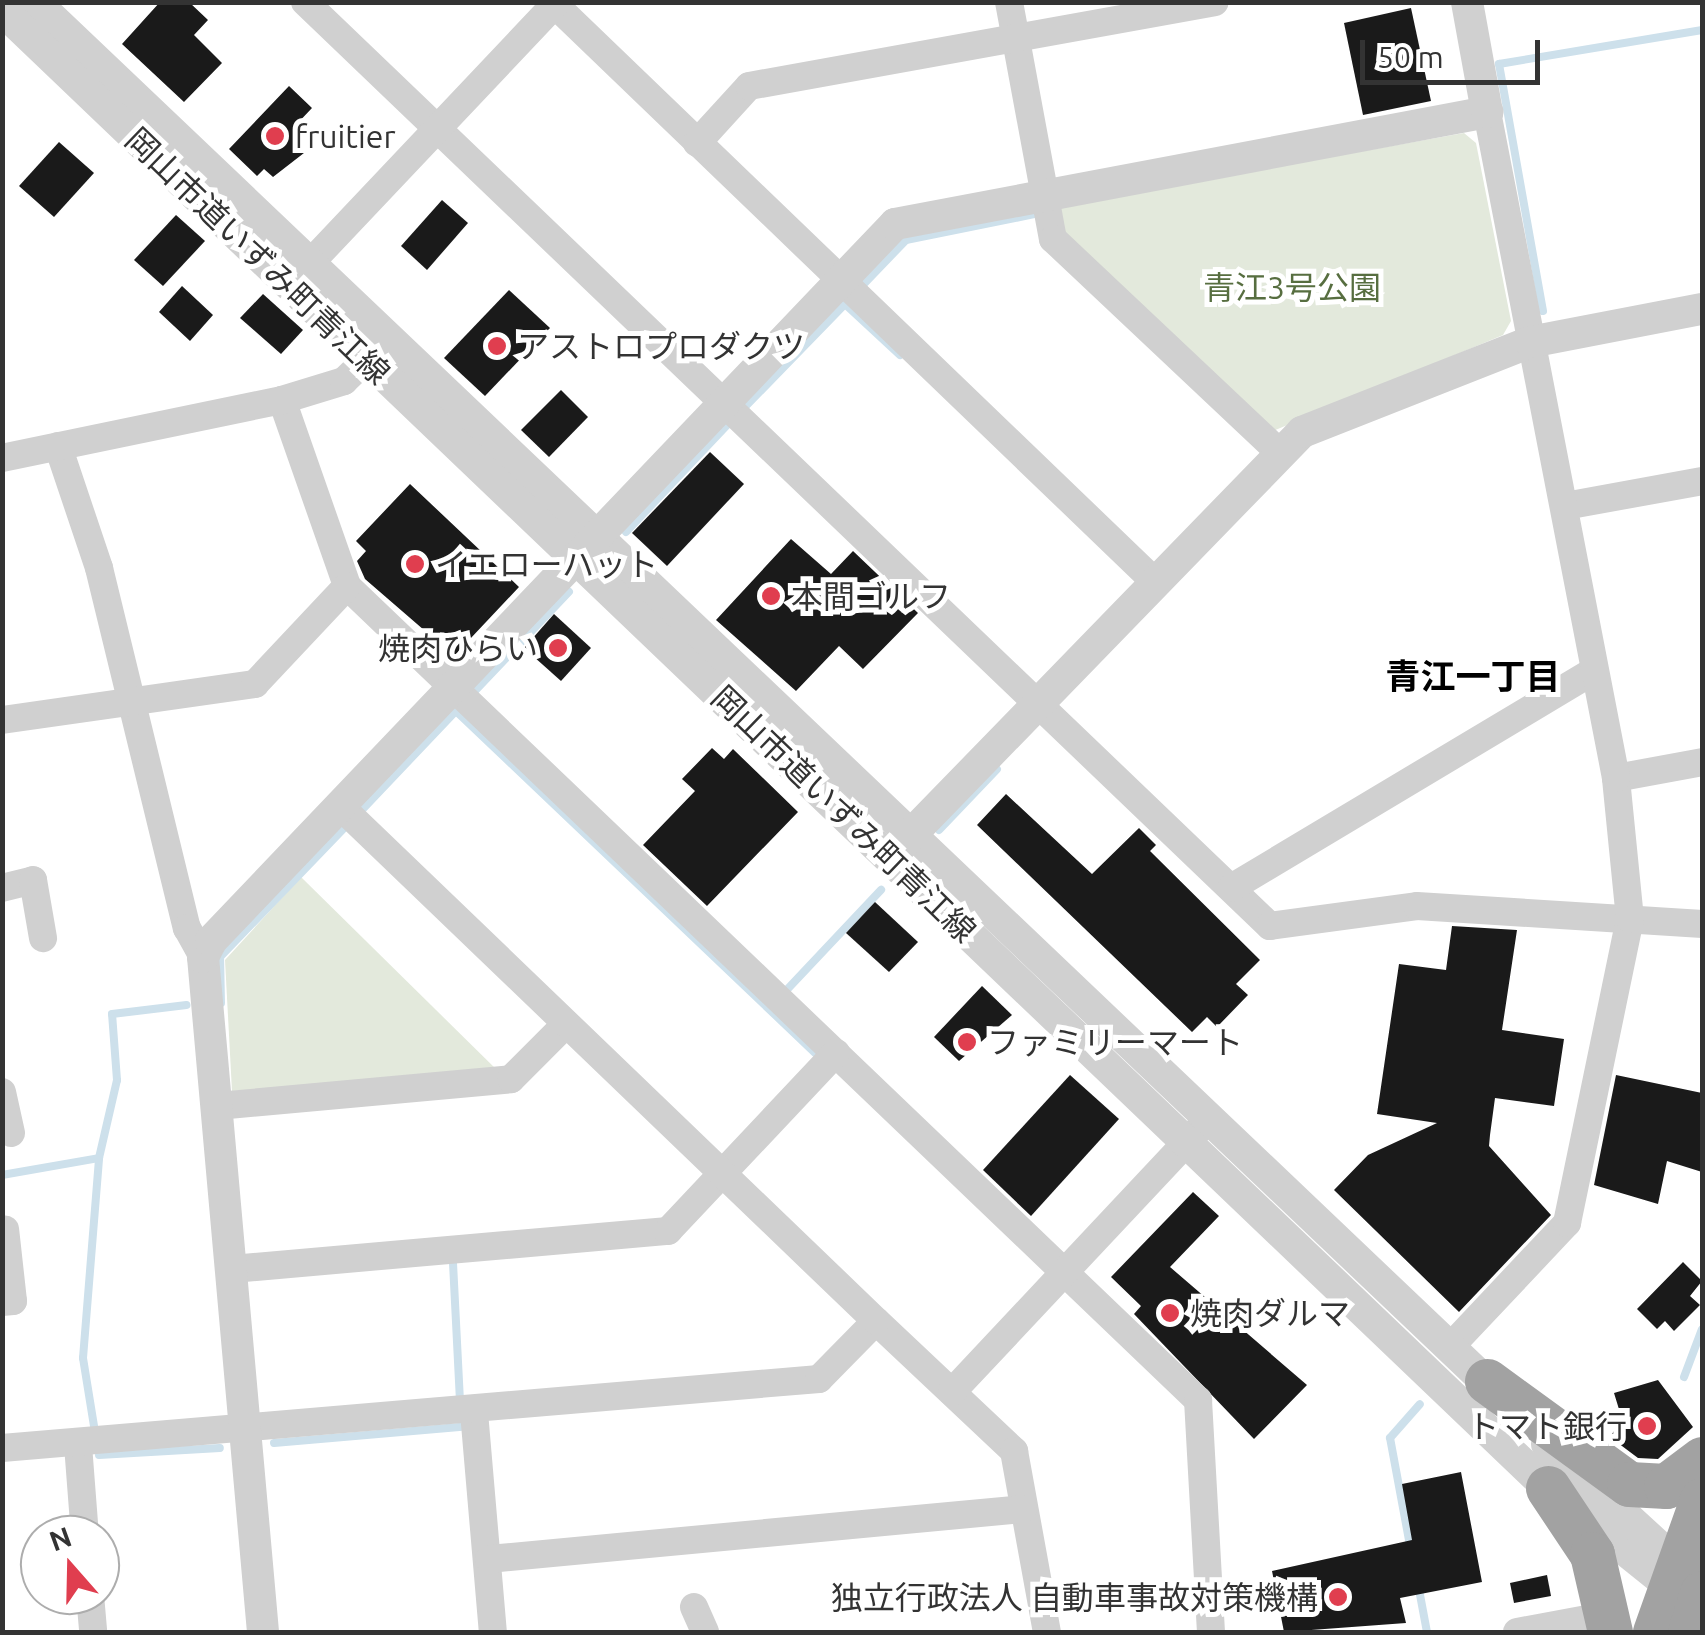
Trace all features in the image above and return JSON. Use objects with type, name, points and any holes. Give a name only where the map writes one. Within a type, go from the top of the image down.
[{"type":"highway","points":[[1487,1381],[1628,1484],[1666,1486],[1702,1459]]},
{"type":"highway","points":[[1548,1488],[1592,1554],[1609,1624]]},
{"type":"highway","points":[[1690,1632],[1691,1584],[1702,1500]]},
{"type":"highway","points":[[1655,1632],[1691,1584]]},
{"type":"street","points":[[305,2],[1270,926],[1417,906],[1702,924]]},
{"type":"street","points":[[1008,2],[1024,37],[1053,239],[1276,449]]},
{"type":"street","points":[[697,143],[749,86],[1214,2]]},
{"type":"street","points":[[1452,1345],[1567,1223],[1630,919],[1616,778],[1468,2]]},
{"type":"street","points":[[299,275],[440,130],[555,3],[1148,585]]},
{"type":"street","name":"岡山市道いずみ町青江線","points":[[19,8],[1198,1130],[1548,1488],[1691,1584]]},
{"type":"street","points":[[202,956],[348,814],[459,697],[584,547],[732,411],[850,290],[894,224],[1487,112]]},
{"type":"street","name":"岡山市道いずみ町青江線","points":[[299,275],[366,360],[584,547]]},
{"type":"street","points":[[898,847],[1044,709],[1148,585],[1276,449],[1530,342],[1702,309]]},
{"type":"street","points":[[2,458],[282,400],[344,381],[366,360]]},
{"type":"street","points":[[282,400],[347,586],[1064,1272],[1205,1414],[1211,1632]]},
{"type":"street","points":[[58,446],[202,956],[263,1632]]},
{"type":"street","points":[[1565,506],[1702,481]]},
{"type":"street","points":[[2,720],[254,684],[347,586]]},
{"type":"street","points":[[1230,888],[1593,671]]},
{"type":"street","points":[[1616,778],[1702,762]]},
{"type":"street","points":[[348,814],[1014,1451],[1047,1632]]},
{"type":"street","points":[[2,888],[33,880],[43,938]]},
{"type":"street","points":[[216,1106],[512,1079],[566,1024]]},
{"type":"street","points":[[232,1269],[668,1230],[728,1179],[836,1052]]},
{"type":"street","points":[[2,1092],[11,1132]]},
{"type":"street","points":[[952,1392],[1198,1130]]},
{"type":"street","name":"岡山市道いずみ町青江線","points":[[1198,1130],[1452,1345],[1691,1584]]},
{"type":"street","points":[[2,1302],[13,1300],[5,1229]]},
{"type":"street","points":[[2,1448],[78,1445],[819,1379],[876,1322]]},
{"type":"street","points":[[465,1412],[489,1559],[493,1632]]},
{"type":"street","points":[[78,1445],[83,1515]]},
{"type":"street","points":[[489,1559],[1023,1509]]},
{"type":"street","points":[[1518,1632],[1609,1624]]},
{"type":"green space","name":"青江3号公園","points":[[1464,133],[1476,143],[1511,321],[1503,335],[1273,431],[1061,236],[1056,217],[1062,205]]},
{"type":"green space","points":[[301,877],[500,1073],[232,1091],[225,960]]},
{"type":"building","points":[[160,2],[189,2],[208,20],[194,35],[222,63],[184,102],[122,44]]},
{"type":"building","points":[[1411,8],[1431,101],[1363,115],[1344,23]]},
{"type":"building","points":[[289,86],[312,108],[294,127],[313,146],[273,177],[264,169],[257,176],[229,149]]},
{"type":"building","points":[[59,142],[94,173],[54,217],[19,186]]},
{"type":"building","points":[[442,200],[468,223],[427,270],[401,246]]},
{"type":"building","points":[[176,215],[205,241],[163,286],[134,260]]},
{"type":"building","points":[[182,286],[213,315],[190,341],[159,312]]},
{"type":"building","points":[[509,290],[550,328],[485,396],[444,358]]},
{"type":"building","points":[[263,294],[303,330],[281,354],[240,318]]},
{"type":"building","points":[[561,390],[588,417],[549,457],[521,430]]},
{"type":"building","points":[[710,452],[744,484],[667,566],[632,533]]},
{"type":"building","points":[[410,484],[519,587],[454,656],[365,579],[357,561],[366,551],[356,541]]},
{"type":"building","points":[[791,539],[831,574],[853,551],[918,613],[863,669],[839,646],[796,691],[716,620]]},
{"type":"building","points":[[554,614],[591,648],[561,681],[524,648]]},
{"type":"building","points":[[712,748],[724,759],[733,749],[798,812],[707,906],[643,845],[695,791],[682,779]]},
{"type":"building","points":[[1006,794],[1092,874],[1139,828],[1156,845],[1150,851],[1260,960],[1236,984],[1248,995],[1217,1027],[1207,1017],[1192,1032],[977,825]]},
{"type":"building","points":[[875,902],[918,942],[889,972],[846,933]]},
{"type":"building","points":[[1452,926],[1517,930],[1502,1030],[1564,1039],[1554,1106],[1495,1098],[1489,1146],[1551,1215],[1459,1312],[1334,1190],[1368,1155],[1437,1123],[1377,1114],[1399,964],[1446,970]]},
{"type":"building","points":[[982,986],[1012,1015],[959,1061],[934,1037]]},
{"type":"building","points":[[1070,1075],[1119,1119],[1031,1216],[983,1170]]},
{"type":"building","points":[[1616,1075],[1702,1093],[1702,1172],[1667,1161],[1658,1204],[1594,1185]]},
{"type":"building","points":[[1193,1192],[1219,1216],[1170,1267],[1307,1385],[1254,1439],[1134,1314],[1141,1306],[1111,1277]]},
{"type":"building","points":[[1683,1262],[1702,1281],[1690,1296],[1700,1305],[1674,1331],[1665,1321],[1657,1329],[1637,1309]]},
{"type":"building","points":[[1658,1380],[1693,1427],[1658,1459],[1638,1458],[1610,1437],[1622,1419],[1614,1393]]},
{"type":"building","points":[[1461,1472],[1482,1582],[1400,1598],[1406,1623],[1284,1632],[1272,1571],[1412,1540],[1402,1484]]},
{"type":"building","points":[[1547,1575],[1551,1596],[1514,1603],[1510,1583]]},
{"type":"waterway","points":[[1543,311],[1499,64],[1702,30]]},
{"type":"waterway","points":[[859,289],[906,240],[1035,214]]},
{"type":"waterway","points":[[741,411],[846,303]]},
{"type":"waterway","points":[[845,304],[900,355]]},
{"type":"waterway","points":[[626,532],[731,421]]},
{"type":"waterway","points":[[359,813],[569,592]]},
{"type":"waterway","points":[[456,711],[815,1053]]},
{"type":"waterway","points":[[939,830],[997,769]]},
{"type":"waterway","points":[[221,1003],[220,957],[349,823]]},
{"type":"waterway","points":[[781,996],[881,890]]},
{"type":"waterway","points":[[94,1426],[83,1358],[99,1158],[117,1080],[112,1014],[186,1005]]},
{"type":"waterway","points":[[2,1175],[99,1158]]},
{"type":"waterway","points":[[453,1263],[460,1403]]},
{"type":"waterway","points":[[1684,1377],[1702,1329]]},
{"type":"waterway","points":[[1411,1551],[1390,1438],[1420,1404]]},
{"type":"waterway","points":[[274,1443],[462,1427]]},
{"type":"waterway","points":[[99,1455],[220,1448]]},
{"type":"waterway","points":[[1418,1584],[1427,1632]]},
{"type":"place","name":"fruitier","points":[[275,136]]},
{"type":"place","name":"アストロプロダクツ","points":[[497,346]]},
{"type":"place","name":"イエローハット","points":[[415,564]]},
{"type":"place","name":"本間ゴルフ","points":[[771,596]]},
{"type":"place","name":"焼肉ひらい","points":[[558,648]]},
{"type":"place","name":"ファミリーマート","points":[[967,1042]]},
{"type":"place","name":"焼肉ダルマ","points":[[1170,1313]]},
{"type":"place","name":"トマト銀行","points":[[1647,1426]]},
{"type":"place","name":"独立行政法人 自動車事故対策機構","points":[[1338,1597]]},
{"type":"district","name":"青江一丁目","points":[[1473,676]]}]
